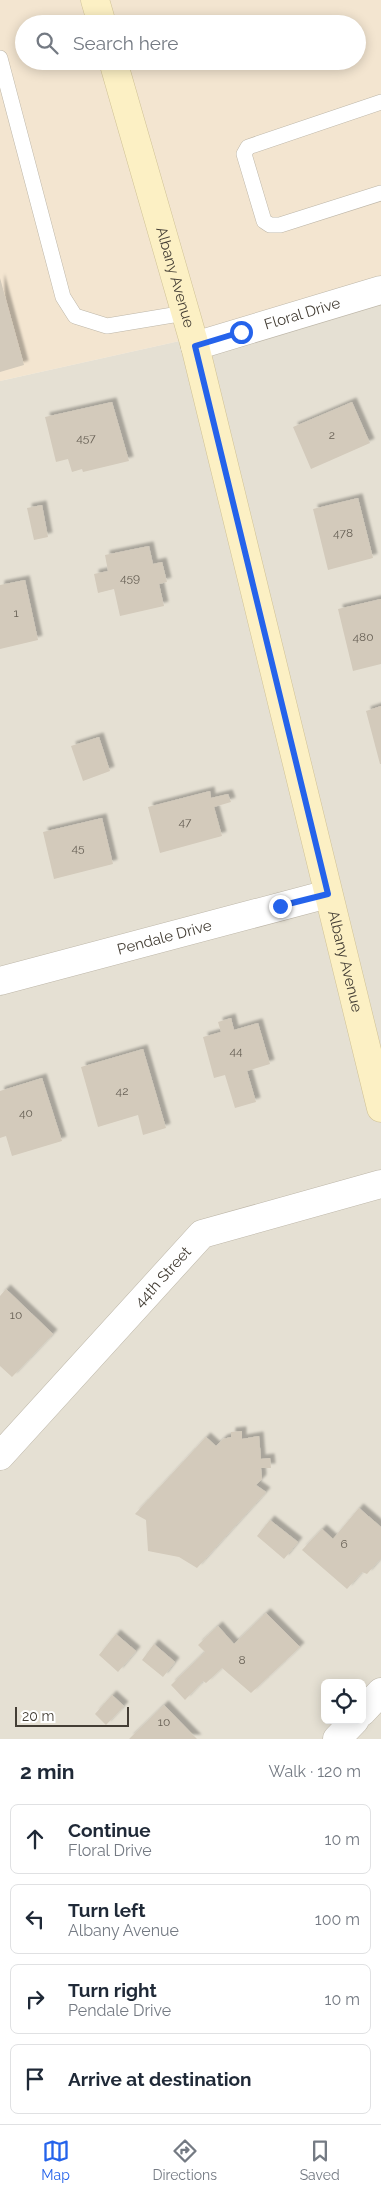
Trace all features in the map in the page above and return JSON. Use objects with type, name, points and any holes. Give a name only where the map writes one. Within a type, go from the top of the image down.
[{"type":"street","points":[[95,0],[99,15]]},
{"type":"street","name":"Albany Avenue","points":[[116,70],[195,346],[381,1108]]},
{"type":"street","name":"Floral Drive","points":[[195,346],[381,290]]},
{"type":"street","name":"Pendale Drive","points":[[0,981],[328,894]]},
{"type":"street","name":"44th Street","points":[[0,1456],[202,1234],[381,1184]]},
{"type":"street","points":[[366,1708],[381,1692]]},
{"type":"street","points":[[337,1739],[351,1724]]},
{"type":"lane","points":[[0,58],[63,297],[75,316],[108,326],[185,313]]},
{"type":"lane","points":[[381,102],[248,147],[244,154],[264,221],[270,225],[280,225],[381,193]]},
{"type":"shaded area","points":[[0,0],[381,0],[381,296],[0,381]]},
{"type":"shaded area","points":[[381,296],[381,1739],[0,1739],[0,381]]},
{"type":"building","points":[[0,278],[24,365],[0,372]]},
{"type":"building","points":[[112,402],[129,461],[83,472],[82,469],[72,472],[68,459],[56,462],[45,417]]},
{"type":"building","points":[[352,402],[370,443],[311,469],[293,427]]},
{"type":"building","points":[[358,498],[373,558],[328,570],[313,509]]},
{"type":"building","points":[[42,505],[48,537],[34,540],[27,508]]},
{"type":"building","points":[[149,546],[153,564],[162,562],[167,582],[159,584],[164,606],[120,616],[114,589],[98,593],[94,574],[108,571],[105,555]]},
{"type":"building","points":[[25,580],[38,640],[0,649],[0,585]]},
{"type":"building","points":[[381,599],[381,664],[353,671],[338,609]]},
{"type":"building","points":[[381,706],[381,764],[380,764],[366,711]]},
{"type":"building","points":[[99,737],[110,771],[83,781],[71,746]]},
{"type":"building","points":[[210,791],[211,798],[228,794],[231,802],[214,807],[222,836],[160,853],[148,807]]},
{"type":"building","points":[[102,818],[113,864],[54,879],[43,832]]},
{"type":"building","points":[[231,1018],[234,1030],[258,1023],[270,1064],[247,1071],[256,1102],[235,1108],[225,1075],[214,1078],[203,1037],[221,1032],[218,1022]]},
{"type":"building","points":[[143,1049],[166,1128],[143,1135],[138,1115],[98,1127],[81,1067]]},
{"type":"building","points":[[42,1078],[62,1141],[12,1156],[6,1136],[0,1138],[0,1091]]},
{"type":"building","points":[[6,1289],[53,1334],[12,1377],[0,1366],[0,1296]]},
{"type":"building","points":[[242,1431],[242,1439],[259,1436],[261,1459],[270,1458],[271,1468],[261,1468],[262,1479],[256,1485],[266,1492],[197,1568],[179,1557],[148,1551],[146,1520],[135,1514],[206,1437],[216,1446],[223,1439],[231,1437],[231,1432]]},
{"type":"building","points":[[359,1508],[381,1527],[381,1558],[367,1574],[362,1572],[347,1589],[302,1550],[322,1529],[333,1539]]},
{"type":"building","points":[[270,1520],[298,1542],[284,1559],[257,1536]]},
{"type":"building","points":[[266,1613],[300,1647],[251,1693],[222,1668],[206,1683],[203,1681],[185,1700],[171,1685],[205,1652],[198,1645],[218,1626],[234,1644]]},
{"type":"building","points":[[116,1634],[136,1651],[118,1672],[99,1655]]},
{"type":"building","points":[[154,1644],[175,1662],[163,1677],[142,1660]]},
{"type":"building","points":[[112,1695],[124,1706],[106,1725],[95,1714]]},
{"type":"building","points":[[164,1705],[197,1739],[129,1739]]},
{"type":"route","points":[[241,332],[195,346],[328,894],[280,906]]}]
